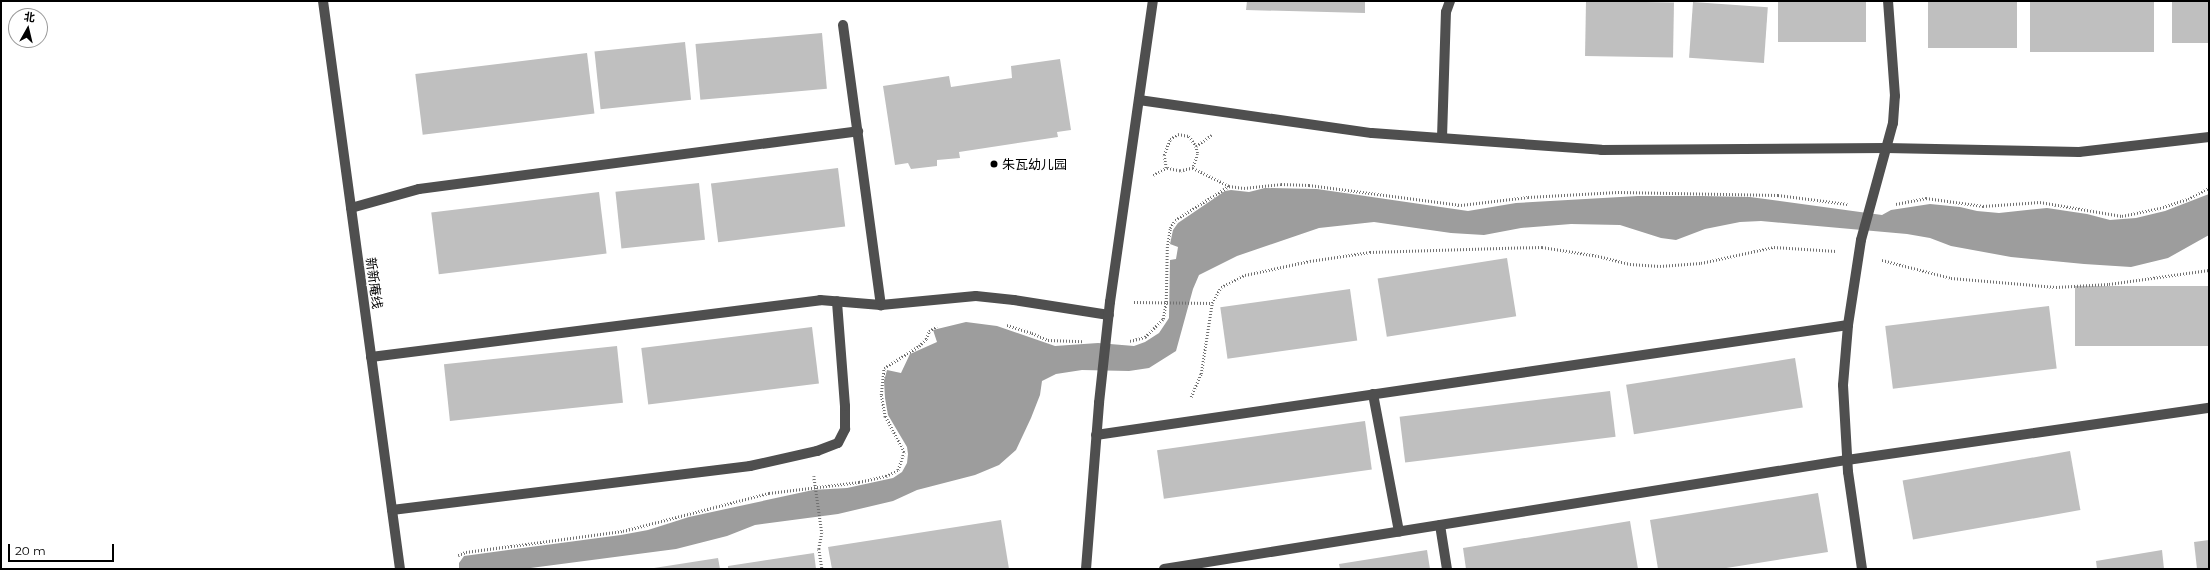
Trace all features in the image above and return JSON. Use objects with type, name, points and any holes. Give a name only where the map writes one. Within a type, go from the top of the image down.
[{"type":"street","name":"新新庵线","points":[[322,1],[400,569]]},
{"type":"street","points":[[1086,569],[1105,341],[1153,1]]},
{"type":"street","points":[[1442,138],[1446,12],[1450,1]]},
{"type":"street","points":[[1862,569],[1847,460],[1844,386],[1848,325],[1859,253],[1893,123],[1895,96],[1888,1]]},
{"type":"street","points":[[843,25],[881,305]]},
{"type":"street","points":[[1139,100],[1372,133],[1601,150],[1886,148],[2079,152],[2209,137]]},
{"type":"street","points":[[351,208],[419,190],[858,131]]},
{"type":"street","points":[[371,357],[820,300],[881,305],[976,296],[1014,300],[1109,315]]},
{"type":"street","points":[[392,510],[750,466],[810,452],[838,443],[844,429],[845,406],[837,301]]},
{"type":"street","points":[[1096,435],[1848,325]]},
{"type":"street","points":[[1373,394],[1399,532]]},
{"type":"street","points":[[1164,569],[1847,460],[2209,408]]},
{"type":"street","points":[[1440,525],[1447,569]]},
{"type":"path","points":[[1166,168],[1164,155],[1170,139],[1178,134],[1189,136],[1196,146],[1198,154],[1193,168]]},
{"type":"path","points":[[1126,190],[1166,168],[1180,171],[1193,168],[1230,186],[1244,188],[1281,184],[1309,185],[1461,206],[1528,197],[1625,192],[1778,195],[1884,209],[1903,201],[1926,198],[1983,206],[2040,202],[2122,216],[2160,208],[2188,199],[2209,188]]},
{"type":"path","points":[[1000,324],[1032,333],[1048,340],[1132,341],[1145,337],[1163,319],[1166,302],[1170,228],[1175,220],[1230,186]]},
{"type":"path","points":[[1175,423],[1192,395],[1201,374],[1212,303],[1221,287],[1245,275],[1310,260],[1370,252],[1542,247],[1598,256],[1630,264],[1660,266],[1701,263],[1774,247],[1859,253],[1951,278],[2056,287],[2109,284],[2209,270]]},
{"type":"path","points":[[1110,302],[1212,303]]},
{"type":"path","points":[[458,555],[466,552],[623,531],[769,493],[815,486],[859,482],[886,476],[898,470],[904,452],[885,417],[881,395],[884,368],[919,346],[926,339],[929,331],[942,324]]},
{"type":"path","points":[[810,452],[822,532],[819,549],[822,569]]},
{"type":"shaded area","points":[[1265,188],[1317,189],[1468,211],[1516,203],[1638,196],[1702,196],[1750,197],[1882,215],[1891,210],[1930,204],[1999,213],[2047,208],[2087,214],[2110,220],[2136,218],[2165,211],[2209,194],[2209,235],[2168,258],[2131,267],[2011,257],[1951,246],[1930,238],[1907,234],[1761,221],[1740,222],[1705,229],[1676,240],[1661,238],[1620,225],[1571,224],[1521,228],[1484,235],[1451,233],[1374,222],[1319,228],[1237,256],[1199,275],[1193,289],[1176,351],[1149,368],[1129,371],[1082,370],[1056,374],[1042,381],[1040,395],[1016,450],[999,465],[975,475],[917,490],[893,501],[838,514],[755,525],[727,536],[676,549],[523,569],[459,569],[459,563],[464,556],[621,535],[648,530],[689,517],[813,490],[847,488],[893,478],[902,472],[907,463],[908,454],[907,447],[888,415],[884,381],[887,370],[901,373],[910,354],[937,342],[933,330],[966,322],[997,326],[1055,346],[1098,343],[1134,346],[1145,342],[1159,333],[1169,318],[1170,260],[1176,259],[1178,247],[1170,244],[1173,230],[1178,223],[1225,191],[1231,190],[1249,192]]},
{"type":"building","points":[[1247,1],[1365,1],[1365,13],[1246,10]]},
{"type":"building","points":[[1586,1],[1674,3],[1673,58],[1585,56]]},
{"type":"building","points":[[1778,1],[1866,1],[1866,42],[1778,42]]},
{"type":"building","points":[[1928,1],[2017,1],[2017,48],[1928,48]]},
{"type":"building","points":[[2030,1],[2154,1],[2154,52],[2030,52]]},
{"type":"building","points":[[2172,1],[2209,1],[2209,43],[2172,43]]},
{"type":"building","points":[[1693,2],[1768,7],[1764,63],[1689,58]]},
{"type":"building","points":[[822,33],[827,89],[700,100],[695,44]]},
{"type":"building","points":[[685,42],[691,100],[601,109],[594,52]]},
{"type":"building","points":[[587,53],[594,114],[423,135],[415,74]]},
{"type":"building","points":[[1060,59],[1071,130],[1057,132],[1058,137],[959,152],[960,158],[937,160],[937,166],[911,169],[908,163],[895,165],[883,86],[949,76],[951,87],[1012,78],[1011,66]]},
{"type":"building","points":[[838,168],[845,227],[718,242],[711,184]]},
{"type":"building","points":[[699,183],[705,240],[621,248],[615,192]]},
{"type":"building","points":[[599,192],[607,254],[439,274],[431,213]]},
{"type":"building","points":[[1507,258],[1516,316],[1387,337],[1378,278]]},
{"type":"building","points":[[2075,286],[2209,286],[2209,346],[2075,346]]},
{"type":"building","points":[[1350,289],[1357,340],[1228,359],[1220,307]]},
{"type":"building","points":[[2049,306],[2057,369],[1893,389],[1885,326]]},
{"type":"building","points":[[812,327],[819,384],[648,405],[641,348]]},
{"type":"building","points":[[617,346],[623,403],[450,421],[444,364]]},
{"type":"building","points":[[1795,358],[1803,407],[1634,434],[1626,385]]},
{"type":"building","points":[[1610,391],[1616,437],[1405,462],[1400,417]]},
{"type":"building","points":[[1365,421],[1372,470],[1164,499],[1157,450]]},
{"type":"building","points":[[2070,451],[2080,510],[1913,540],[1903,481]]},
{"type":"building","points":[[1818,493],[1828,552],[1720,569],[1658,569],[1650,520]]},
{"type":"building","points":[[1001,520],[1009,569],[832,569],[828,547]]},
{"type":"building","points":[[1630,521],[1638,569],[1466,569],[1463,548]]},
{"type":"building","points":[[2209,540],[2209,569],[2197,569],[2194,542]]},
{"type":"building","points":[[1427,550],[1430,569],[1340,569],[1339,564]]},
{"type":"building","points":[[2162,550],[2164,569],[2097,569],[2096,561]]},
{"type":"building","points":[[814,553],[816,569],[728,569],[728,566]]},
{"type":"building","points":[[718,558],[720,569],[654,569],[654,568]]},
{"type":"place","name":"朱瓦幼儿园","points":[[994,164]]}]
